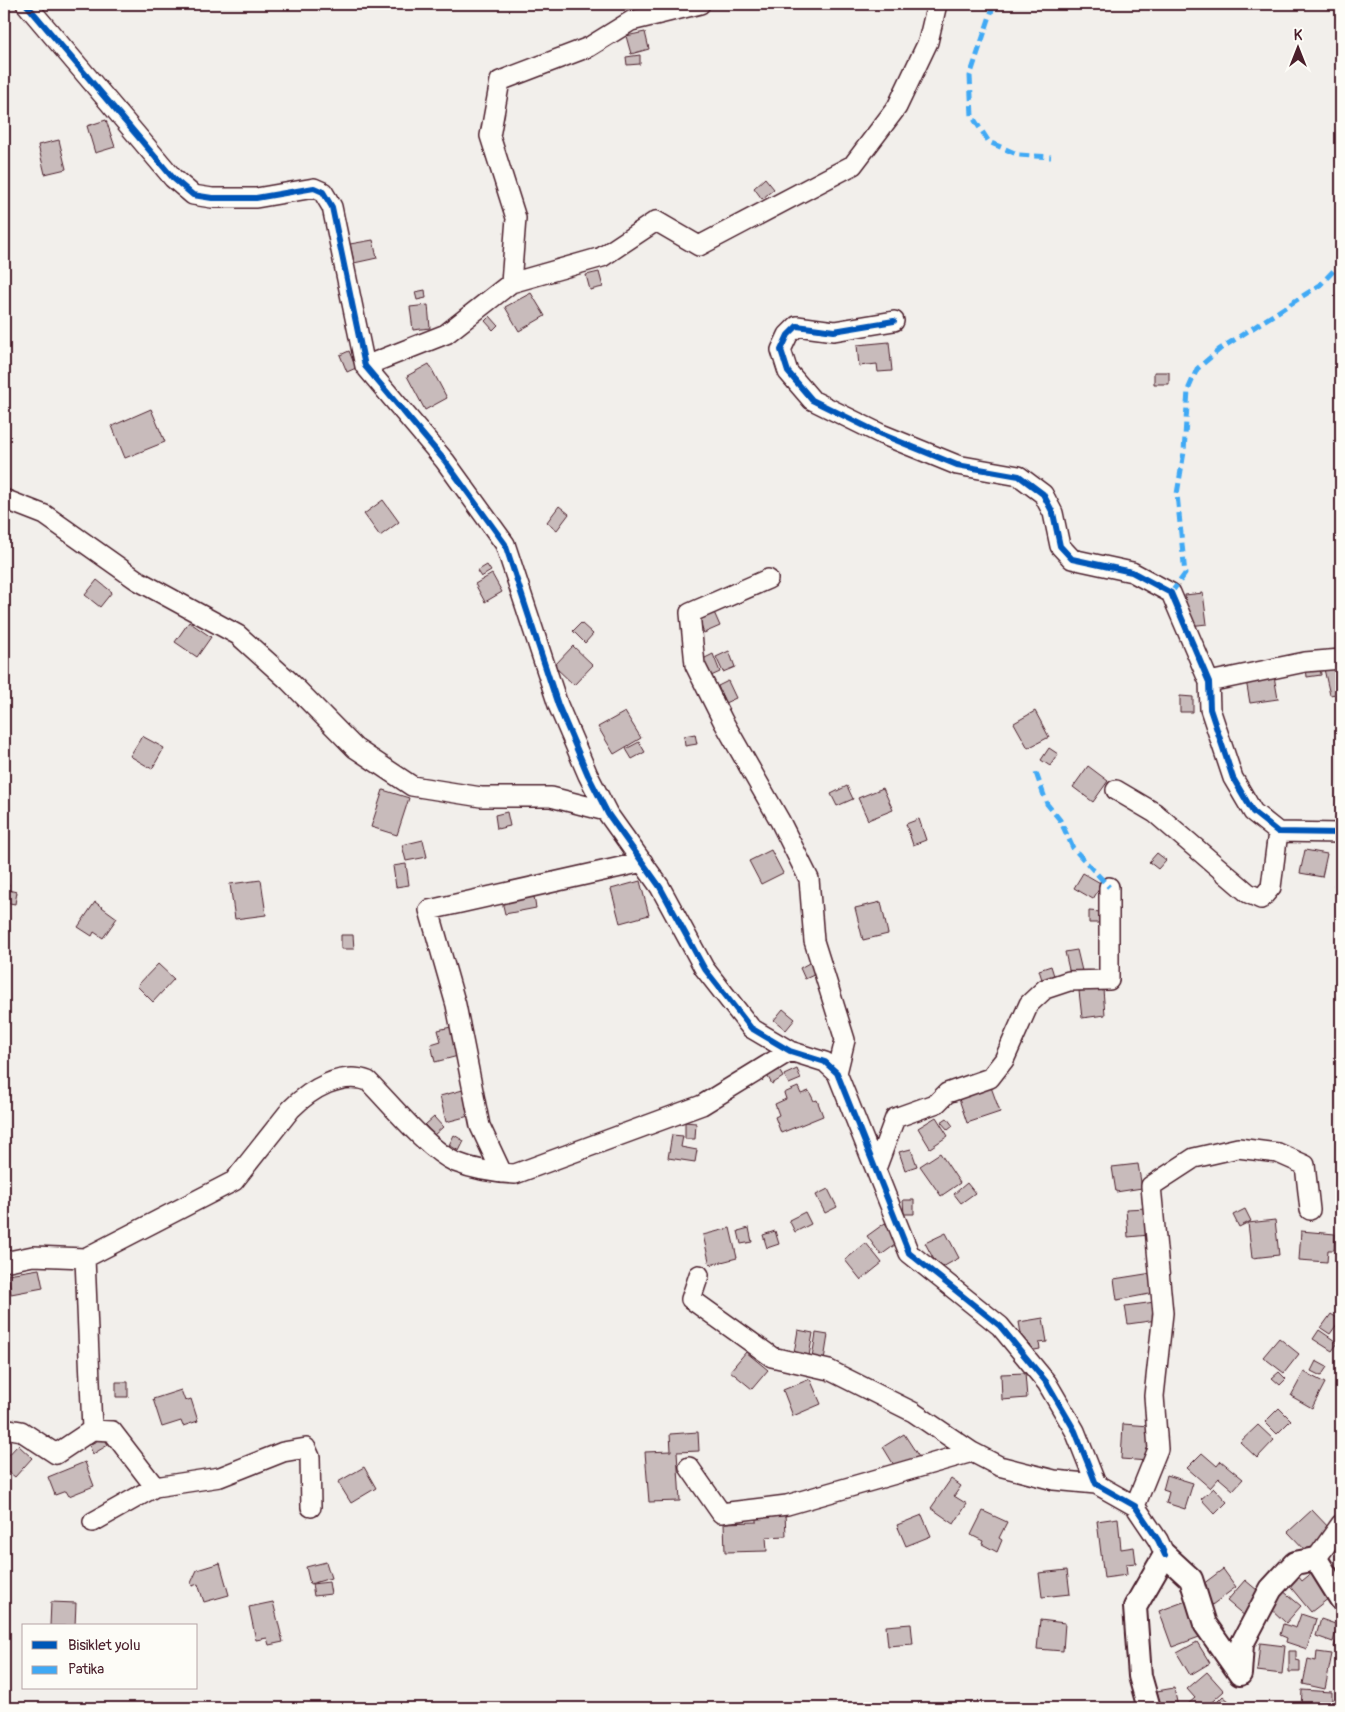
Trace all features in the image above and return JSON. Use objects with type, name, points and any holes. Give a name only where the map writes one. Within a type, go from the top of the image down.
[{"type":"street","points":[[26,4],[173,178],[193,194],[212,198],[256,198],[314,188],[323,192],[332,207],[365,366],[445,461],[505,544],[558,706],[606,811],[660,887],[704,968],[751,1028],[790,1051],[825,1062],[838,1073],[908,1253],[1000,1326],[1047,1384],[1075,1431],[1096,1484]]},
{"type":"street","points":[[511,283],[516,218],[490,136],[500,81],[589,47],[631,21],[700,4]]},
{"type":"street","points":[[365,366],[446,334],[511,283],[602,257],[656,221],[699,246],[853,165],[897,107],[928,42],[936,4]]},
{"type":"street","points":[[894,321],[834,331],[798,326],[788,335],[781,350],[788,372],[812,400],[881,434],[957,465],[1019,476],[1044,494],[1053,513],[1060,546],[1072,559],[1132,572],[1171,593],[1209,682],[1210,709],[1233,778],[1253,812],[1278,832],[1341,832]]},
{"type":"street","points":[[4,499],[45,515],[137,580],[238,635],[289,681],[354,748],[412,786],[481,797],[551,797],[606,811]]},
{"type":"street","points":[[768,579],[690,613],[695,665],[723,721],[780,821],[809,879],[814,941],[845,1040],[838,1073]]},
{"type":"street","points":[[1209,682],[1305,662],[1341,660]]},
{"type":"street","points":[[1116,790],[1155,814],[1248,893],[1261,899],[1270,887],[1278,832]]},
{"type":"street","points":[[502,1173],[480,1126],[456,1005],[429,910],[642,862]]},
{"type":"street","points":[[876,1169],[895,1118],[937,1103],[947,1093],[990,1078],[1004,1060],[1029,1004],[1045,989],[1069,980],[1109,980],[1109,887]]},
{"type":"street","points":[[4,1262],[33,1256],[85,1258],[234,1182],[296,1104],[337,1079],[356,1077],[368,1081],[433,1147],[454,1162],[489,1173],[515,1174],[702,1105],[790,1051]]},
{"type":"street","points":[[1135,1506],[1158,1449],[1154,1396],[1163,1313],[1151,1186],[1194,1158],[1238,1148],[1278,1153],[1305,1165],[1310,1210]]},
{"type":"street","points":[[85,1258],[92,1430]]},
{"type":"street","points":[[699,1275],[691,1299],[772,1357],[829,1370],[913,1412],[972,1452],[999,1466],[1054,1480],[1096,1484],[1135,1506],[1158,1540],[1165,1555],[1191,1579],[1205,1624],[1240,1674],[1242,1644],[1271,1589],[1295,1564],[1316,1559],[1341,1524]]},
{"type":"street","points":[[4,1428],[21,1431],[56,1454],[92,1430],[112,1431],[155,1487]]},
{"type":"street","points":[[94,1522],[155,1487],[220,1478],[283,1452],[306,1448],[310,1457],[311,1507]]},
{"type":"street","points":[[689,1467],[721,1514],[786,1505],[972,1452]]},
{"type":"street","points":[[1149,1708],[1140,1676],[1135,1607],[1165,1555]]},
{"type":"street","points":[[1316,1559],[1341,1600]]},
{"type":"building","points":[[645,32],[649,49],[631,54],[626,36]]},
{"type":"building","points":[[640,55],[640,64],[627,65],[626,57]]},
{"type":"building","points":[[106,120],[115,147],[95,153],[87,126]]},
{"type":"building","points":[[59,140],[66,169],[45,174],[38,145]]},
{"type":"building","points":[[765,178],[774,189],[762,199],[754,188]]},
{"type":"building","points":[[373,240],[377,258],[354,263],[350,244]]},
{"type":"building","points":[[599,272],[603,287],[590,290],[586,275]]},
{"type":"building","points":[[425,290],[426,298],[417,300],[415,292]]},
{"type":"building","points":[[531,293],[545,316],[519,331],[505,307]]},
{"type":"building","points":[[428,305],[430,328],[413,330],[410,307]]},
{"type":"building","points":[[490,316],[498,325],[493,330],[485,321]]},
{"type":"building","points":[[889,342],[892,371],[878,372],[877,364],[859,366],[857,345]]},
{"type":"building","points":[[349,351],[356,368],[347,372],[340,355]]},
{"type":"building","points":[[429,364],[447,398],[425,410],[407,376]]},
{"type":"building","points":[[1154,372],[1169,372],[1169,384],[1154,384]]},
{"type":"building","points":[[151,409],[165,442],[125,458],[112,426]]},
{"type":"building","points":[[383,500],[399,522],[380,536],[364,514]]},
{"type":"building","points":[[559,506],[569,514],[557,530],[547,522]]},
{"type":"building","points":[[487,565],[491,571],[481,577],[477,571]]},
{"type":"building","points":[[492,574],[502,592],[485,602],[475,584]]},
{"type":"building","points":[[97,580],[112,592],[100,607],[85,595]]},
{"type":"building","points":[[1203,593],[1207,624],[1189,626],[1185,595]]},
{"type":"building","points":[[713,610],[720,626],[704,633],[697,617]]},
{"type":"building","points":[[189,622],[211,637],[197,657],[175,642]]},
{"type":"building","points":[[581,623],[593,634],[585,643],[573,631]]},
{"type":"building","points":[[573,646],[593,665],[574,685],[554,666]]},
{"type":"building","points":[[729,651],[735,667],[723,672],[716,657]]},
{"type":"building","points":[[713,654],[720,672],[711,676],[703,659]]},
{"type":"building","points":[[1341,665],[1341,693],[1330,695],[1324,669]]},
{"type":"building","points":[[1320,666],[1321,675],[1307,677],[1306,667]]},
{"type":"building","points":[[1274,676],[1278,699],[1250,703],[1246,680]]},
{"type":"building","points":[[728,681],[736,698],[725,703],[718,686]]},
{"type":"building","points":[[1180,696],[1193,697],[1193,712],[1180,712]]},
{"type":"building","points":[[1035,711],[1049,737],[1028,748],[1014,723]]},
{"type":"building","points":[[625,712],[641,738],[614,754],[598,727]]},
{"type":"building","points":[[695,734],[697,744],[685,746],[684,736]]},
{"type":"building","points":[[142,736],[164,748],[152,769],[130,756]]},
{"type":"building","points":[[639,742],[645,752],[632,759],[626,749]]},
{"type":"building","points":[[1049,748],[1058,754],[1050,766],[1041,760]]},
{"type":"building","points":[[1088,766],[1108,781],[1093,802],[1073,787]]},
{"type":"building","points":[[847,786],[853,799],[837,806],[831,794]]},
{"type":"building","points":[[883,788],[893,810],[868,820],[858,798]]},
{"type":"building","points":[[383,790],[409,798],[397,835],[371,827]]},
{"type":"building","points":[[507,812],[510,826],[497,829],[495,815]]},
{"type":"building","points":[[919,819],[926,840],[913,845],[906,824]]},
{"type":"building","points":[[423,840],[427,857],[406,861],[402,845]]},
{"type":"building","points":[[771,850],[783,873],[761,884],[749,861]]},
{"type":"building","points":[[1305,850],[1327,854],[1322,877],[1300,873]]},
{"type":"building","points":[[1157,853],[1166,860],[1158,869],[1149,862]]},
{"type":"building","points":[[1339,857],[1341,858],[1341,888],[1334,887]]},
{"type":"building","points":[[406,864],[409,885],[396,887],[393,866]]},
{"type":"building","points":[[1083,873],[1102,884],[1093,899],[1074,888]]},
{"type":"building","points":[[261,880],[266,915],[235,919],[230,884]]},
{"type":"building","points":[[640,881],[649,915],[620,923],[611,889]]},
{"type":"building","points":[[4,883],[9,884],[8,890],[17,892],[15,904],[4,902]]},
{"type":"building","points":[[533,891],[536,908],[505,914],[501,897]]},
{"type":"building","points":[[95,902],[117,918],[103,938],[94,932],[92,936],[78,927]]},
{"type":"building","points":[[881,902],[888,934],[863,940],[855,908]]},
{"type":"building","points":[[1089,911],[1101,912],[1100,923],[1089,923]]},
{"type":"building","points":[[341,935],[353,935],[354,949],[341,949]]},
{"type":"building","points":[[1077,950],[1082,971],[1070,974],[1065,952]]},
{"type":"building","points":[[811,962],[816,974],[805,979],[800,968]]},
{"type":"building","points":[[158,964],[174,979],[153,1002],[137,986]]},
{"type":"building","points":[[1051,966],[1056,982],[1044,986],[1039,970]]},
{"type":"building","points":[[1103,989],[1105,1015],[1082,1018],[1079,991]]},
{"type":"building","points":[[783,1009],[795,1019],[786,1030],[774,1020]]},
{"type":"building","points":[[455,1026],[462,1055],[435,1062],[431,1044],[441,1041],[438,1030]]},
{"type":"building","points":[[776,1065],[783,1077],[772,1084],[765,1072]]},
{"type":"building","points":[[797,1069],[801,1079],[789,1084],[784,1075]]},
{"type":"building","points":[[798,1087],[801,1094],[809,1091],[814,1101],[817,1100],[823,1116],[781,1133],[775,1117],[779,1115],[775,1104],[786,1099],[784,1093]]},
{"type":"building","points":[[991,1087],[1000,1112],[967,1123],[959,1099]]},
{"type":"building","points":[[463,1090],[469,1116],[446,1122],[440,1096]]},
{"type":"building","points":[[434,1117],[443,1127],[434,1135],[425,1125]]},
{"type":"building","points":[[936,1117],[948,1136],[930,1148],[918,1128]]},
{"type":"building","points":[[947,1118],[953,1126],[948,1130],[941,1122]]},
{"type":"building","points":[[685,1122],[696,1123],[695,1139],[685,1139]]},
{"type":"building","points":[[454,1135],[464,1141],[459,1151],[449,1145]]},
{"type":"building","points":[[672,1135],[683,1136],[681,1147],[697,1150],[695,1162],[668,1158]]},
{"type":"building","points":[[911,1149],[917,1166],[905,1170],[899,1152]]},
{"type":"building","points":[[940,1153],[960,1183],[941,1196],[920,1166]]},
{"type":"building","points":[[1138,1164],[1142,1188],[1116,1192],[1112,1167]]},
{"type":"building","points":[[967,1183],[975,1193],[961,1203],[954,1194]]},
{"type":"building","points":[[828,1189],[837,1207],[825,1213],[816,1195]]},
{"type":"building","points":[[903,1200],[914,1200],[914,1214],[904,1214]]},
{"type":"building","points":[[1147,1208],[1149,1235],[1128,1237],[1126,1209]]},
{"type":"building","points":[[1245,1209],[1251,1221],[1239,1227],[1233,1215]]},
{"type":"building","points":[[805,1212],[811,1224],[795,1232],[789,1220]]},
{"type":"building","points":[[1275,1220],[1279,1255],[1252,1258],[1248,1223]]},
{"type":"building","points":[[885,1223],[899,1242],[881,1255],[867,1236]]},
{"type":"building","points":[[730,1228],[737,1258],[710,1265],[703,1235]]},
{"type":"building","points":[[749,1228],[752,1242],[741,1244],[738,1231]]},
{"type":"building","points":[[775,1231],[779,1244],[767,1248],[763,1235]]},
{"type":"building","points":[[1301,1231],[1335,1234],[1334,1250],[1328,1250],[1327,1262],[1299,1260]]},
{"type":"building","points":[[946,1233],[959,1258],[939,1269],[925,1243]]},
{"type":"building","points":[[866,1243],[882,1263],[861,1280],[845,1260]]},
{"type":"building","points":[[39,1269],[43,1288],[11,1294],[8,1274]]},
{"type":"building","points":[[1152,1273],[1155,1293],[1117,1300],[1114,1279]]},
{"type":"building","points":[[1155,1302],[1157,1320],[1128,1324],[1125,1306]]},
{"type":"building","points":[[1331,1314],[1340,1320],[1330,1334],[1321,1328]]},
{"type":"building","points":[[1043,1318],[1047,1342],[1039,1343],[1040,1349],[1024,1352],[1019,1322]]},
{"type":"building","points":[[798,1330],[813,1333],[809,1356],[794,1353]]},
{"type":"building","points":[[1319,1330],[1338,1343],[1332,1351],[1313,1339]]},
{"type":"building","points":[[816,1333],[828,1335],[824,1360],[812,1358]]},
{"type":"building","points":[[1279,1338],[1299,1354],[1284,1373],[1263,1357]]},
{"type":"building","points":[[746,1352],[768,1370],[752,1389],[730,1371]]},
{"type":"building","points":[[1316,1361],[1327,1367],[1321,1376],[1311,1371]]},
{"type":"building","points":[[1279,1372],[1286,1379],[1280,1385],[1272,1378]]},
{"type":"building","points":[[1304,1372],[1325,1383],[1312,1408],[1291,1396]]},
{"type":"building","points":[[1025,1373],[1027,1398],[1002,1400],[1001,1374]]},
{"type":"building","points":[[810,1379],[821,1404],[793,1416],[783,1390]]},
{"type":"building","points":[[116,1382],[128,1382],[128,1397],[116,1397]]},
{"type":"building","points":[[181,1390],[185,1401],[191,1399],[198,1421],[183,1426],[181,1421],[162,1427],[153,1399]]},
{"type":"building","points":[[1279,1408],[1291,1420],[1277,1434],[1265,1422]]},
{"type":"building","points":[[1123,1424],[1150,1426],[1148,1461],[1121,1459]]},
{"type":"building","points":[[1258,1425],[1274,1440],[1257,1458],[1240,1442]]},
{"type":"building","points":[[698,1432],[699,1451],[677,1452],[680,1501],[649,1502],[645,1452],[671,1451],[670,1434]]},
{"type":"building","points":[[904,1434],[919,1457],[897,1470],[883,1447]]},
{"type":"building","points":[[104,1437],[108,1445],[93,1454],[89,1445]]},
{"type":"building","points":[[18,1445],[32,1458],[15,1477],[4,1468],[4,1460]]},
{"type":"building","points":[[1202,1453],[1217,1466],[1221,1461],[1243,1479],[1233,1490],[1219,1478],[1210,1488],[1187,1468]]},
{"type":"building","points":[[85,1462],[94,1486],[69,1496],[66,1491],[55,1495],[48,1477]]},
{"type":"building","points":[[364,1467],[376,1488],[351,1503],[338,1482]]},
{"type":"building","points":[[1167,1475],[1193,1483],[1185,1509],[1166,1503],[1169,1492],[1163,1490]]},
{"type":"building","points":[[951,1479],[961,1486],[954,1496],[967,1504],[954,1524],[931,1508]]},
{"type":"building","points":[[1214,1488],[1227,1502],[1215,1514],[1201,1499]]},
{"type":"building","points":[[1312,1510],[1332,1531],[1308,1553],[1288,1532]]},
{"type":"building","points":[[983,1511],[1007,1522],[999,1538],[1002,1540],[997,1552],[982,1544],[983,1541],[971,1535]]},
{"type":"building","points":[[785,1513],[786,1536],[766,1537],[767,1551],[725,1552],[724,1523],[757,1522],[757,1514]]},
{"type":"building","points":[[922,1515],[931,1536],[906,1546],[897,1525]]},
{"type":"building","points":[[1118,1518],[1121,1549],[1134,1547],[1136,1563],[1126,1564],[1127,1575],[1104,1578],[1097,1521]]},
{"type":"building","points":[[326,1562],[331,1578],[310,1584],[306,1567]]},
{"type":"building","points":[[220,1563],[229,1595],[204,1602],[198,1584],[192,1586],[191,1583],[197,1570]]},
{"type":"building","points":[[1223,1569],[1236,1587],[1212,1605],[1199,1587]]},
{"type":"building","points":[[1067,1570],[1070,1594],[1042,1597],[1039,1573]]},
{"type":"building","points":[[1314,1571],[1333,1595],[1311,1612],[1288,1584],[1298,1576],[1302,1581]]},
{"type":"building","points":[[1245,1580],[1264,1596],[1246,1617],[1227,1601]]},
{"type":"building","points":[[329,1582],[331,1594],[314,1596],[312,1584]]},
{"type":"building","points":[[1282,1590],[1301,1606],[1286,1623],[1268,1606]]},
{"type":"building","points":[[1189,1600],[1202,1636],[1172,1647],[1159,1611]]},
{"type":"building","points":[[51,1602],[76,1603],[75,1624],[50,1624]]},
{"type":"building","points":[[273,1602],[283,1642],[269,1645],[267,1638],[256,1640],[249,1607]]},
{"type":"building","points":[[1301,1614],[1316,1619],[1307,1649],[1286,1642],[1287,1638],[1280,1635],[1283,1624],[1296,1628]]},
{"type":"building","points":[[1321,1619],[1338,1625],[1333,1642],[1316,1636]]},
{"type":"building","points":[[1040,1620],[1065,1623],[1063,1651],[1037,1649]]},
{"type":"building","points":[[911,1624],[913,1644],[888,1646],[886,1626]]},
{"type":"building","points":[[1341,1629],[1341,1657],[1336,1655],[1338,1649],[1334,1647]]},
{"type":"building","points":[[1197,1642],[1210,1663],[1190,1675],[1177,1653]]},
{"type":"building","points":[[1260,1643],[1285,1646],[1282,1674],[1257,1671]]},
{"type":"building","points":[[1289,1651],[1296,1651],[1296,1660],[1300,1661],[1300,1672],[1289,1672]]},
{"type":"building","points":[[1317,1652],[1332,1654],[1325,1689],[1303,1684],[1308,1659],[1316,1661]]},
{"type":"building","points":[[1207,1672],[1224,1691],[1205,1708],[1192,1708],[1188,1704],[1195,1698],[1187,1689]]},
{"type":"building","points":[[1174,1688],[1178,1707],[1161,1708],[1157,1691]]},
{"type":"building","points":[[1302,1690],[1332,1692],[1332,1708],[1301,1708]]},
{"type":"building","points":[[1223,1696],[1230,1702],[1223,1708],[1218,1708],[1214,1705]]},
{"type":"marked path","points":[[994,4],[970,76],[972,116],[989,142],[1019,155],[1051,157]]},
{"type":"marked path","points":[[1171,593],[1185,574],[1177,494],[1184,452],[1188,390],[1197,369],[1220,349],[1320,285],[1341,263]]},
{"type":"marked path","points":[[1036,773],[1047,804],[1060,820],[1073,848],[1109,887]]},
{"type":"cycle path","points":[[26,4],[173,178],[193,195],[212,198],[256,198],[314,188],[323,192],[332,207],[365,366],[445,461],[505,544],[558,705],[588,775],[608,814],[660,887],[704,968],[751,1028],[790,1051],[825,1062],[837,1073],[909,1253],[1000,1326],[1047,1383],[1075,1431],[1096,1484],[1135,1506],[1158,1540],[1165,1555]]},
{"type":"cycle path","points":[[894,321],[834,331],[797,326],[788,335],[781,350],[788,372],[812,400],[881,434],[957,465],[1019,476],[1043,494],[1053,513],[1060,546],[1072,559],[1132,572],[1171,593],[1209,682],[1210,709],[1233,778],[1253,812],[1278,832],[1341,833]]}]
